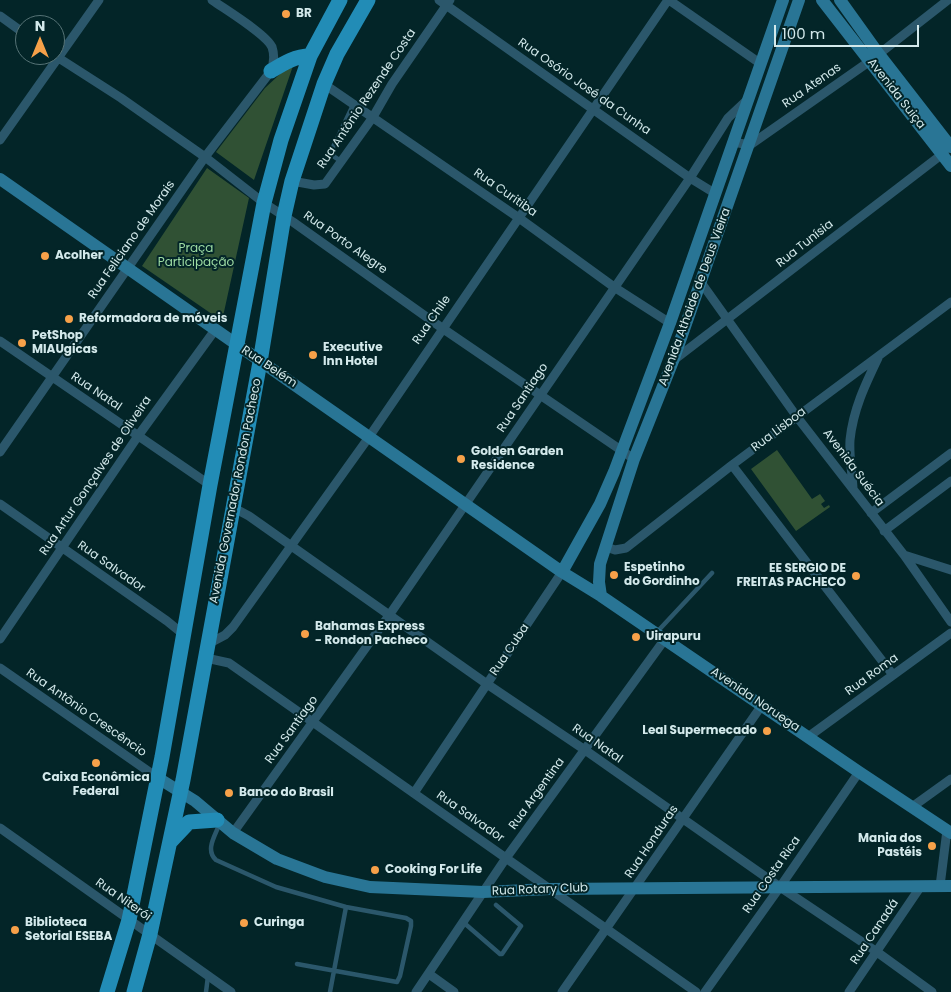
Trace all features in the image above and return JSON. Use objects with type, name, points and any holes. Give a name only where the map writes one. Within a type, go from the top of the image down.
[{"type":"main road","name":"Avenida Governador Rondon Pacheco","points":[[107,992],[128,920],[158,778],[207,483],[238,346],[264,204],[280,140],[310,56],[340,0]]},
{"type":"main road","name":"Avenida Governador Rondon Pacheco","points":[[134,992],[150,934],[180,792],[260,362],[284,216],[292,181],[324,84],[337,54],[368,0]]},
{"type":"main road","points":[[271,71],[287,61],[302,56],[310,56]]},
{"type":"main road","points":[[170,842],[190,822],[219,822]]},
{"type":"street","points":[[65,45],[99,0]]},
{"type":"street","points":[[212,0],[263,36],[271,45],[274,62],[271,71]]},
{"type":"street","points":[[668,0],[761,64]]},
{"type":"street","name":"Rua Chile","points":[[207,651],[233,627],[291,546],[668,0]]},
{"type":"street","name":"Avenida Athaide de Deus Vieira","points":[[600,504],[622,452],[670,323],[783,0]]},
{"type":"street","name":"Avenida Athaide de Deus Vieira","points":[[601,596],[599,582],[600,564],[634,459],[673,361],[750,145],[799,0]]},
{"type":"street","name":"Avenida Suiça","points":[[822,0],[874,57],[949,149],[951,166]]},
{"type":"street","name":"Avenida Suiça","points":[[840,0],[874,57]]},
{"type":"street","name":"Rua Atenas","points":[[750,145],[874,57],[948,0]]},
{"type":"street","name":"Rua Osório José da Cunha","points":[[445,2],[690,178],[716,194]]},
{"type":"street","name":"Rua Antônio Rezende Costa","points":[[292,181],[314,186],[325,184],[373,117],[445,2]]},
{"type":"street","points":[[0,16],[15,27]]},
{"type":"street","name":"Rua Porto Alegre","points":[[65,63],[122,98],[205,157],[264,204],[634,459]]},
{"type":"street","points":[[0,140],[51,65]]},
{"type":"street","name":"Rua Feliciano de Morais","points":[[0,452],[205,157],[271,71]]},
{"type":"street","name":"Rua Curitiba","points":[[324,84],[519,218],[614,287],[670,323]]},
{"type":"street","name":"Rua Santiago","points":[[233,833],[390,614],[690,178],[728,118],[748,100]]},
{"type":"street","points":[[734,142],[750,145]]},
{"type":"street","name":"Rua Tunísia","points":[[673,361],[949,149]]},
{"type":"street","name":"Rua Belém","points":[[0,179],[562,572]]},
{"type":"street","name":"Avenida Suécia","points":[[700,281],[797,417],[904,555],[951,622]]},
{"type":"street","name":"Rua Lisboa","points":[[606,547],[615,550],[626,548],[732,465],[951,302]]},
{"type":"street","name":"Rua Artur Gonçalves de Oliveira","points":[[0,639],[138,436],[214,330]]},
{"type":"street","name":"Rua Natal","points":[[0,341],[207,483]]},
{"type":"street","points":[[853,488],[850,442],[854,418],[862,390],[879,356]]},
{"type":"street","points":[[871,513],[951,453]]},
{"type":"street","points":[[732,465],[893,675]]},
{"type":"street","points":[[884,531],[951,481]]},
{"type":"street","name":"Rua Salvador","points":[[0,504],[183,634]]},
{"type":"street","name":"Rua Cuba","points":[[414,793],[562,572],[600,504]]},
{"type":"street","name":"Rua Natal","points":[[232,507],[249,516],[487,684],[877,952],[932,992]]},
{"type":"street","points":[[904,555],[951,570]]},
{"type":"street","points":[[579,582],[591,576],[600,564]]},
{"type":"street","name":"Avenida Noruega","points":[[562,572],[601,596],[949,832]]},
{"type":"street","name":"Rua Roma","points":[[808,737],[951,633]]},
{"type":"street","name":"Rua Argentina","points":[[416,992],[506,858],[584,750],[660,636]]},
{"type":"street","name":"Rua Salvador","points":[[207,651],[230,662],[696,992]]},
{"type":"street","name":"Rua Antônio Crescêncio","points":[[0,668],[158,778]]},
{"type":"street","name":"Rua Honduras","points":[[562,992],[762,705]]},
{"type":"street","name":"Rua Costa Rica","points":[[705,992],[859,772]]},
{"type":"street","name":"Rua Rotary Club","points":[[158,778],[195,801],[233,833],[277,859],[325,877],[370,887],[483,892],[550,888],[945,886]]},
{"type":"street","points":[[912,807],[951,779]]},
{"type":"street","name":"Rua Niterói","points":[[0,828],[231,992]]},
{"type":"street","points":[[945,886],[949,832]]},
{"type":"street","name":"Rua Canadá","points":[[849,992],[921,886]]},
{"type":"street","points":[[429,974],[454,992]]},
{"type":"lane","points":[[342,161],[333,156],[333,147],[354,104]]},
{"type":"lane","points":[[660,636],[712,573]]},
{"type":"lane","points":[[219,822],[211,848],[211,853],[216,860],[276,887],[346,908],[406,918],[411,921],[412,926],[397,982],[297,964]]},
{"type":"lane","points":[[463,922],[502,954],[521,926],[496,905]]},
{"type":"lane","points":[[330,992],[346,908]]},
{"type":"lane","points":[[206,992],[208,976]]},
{"type":"green space","points":[[295,60],[254,180],[216,152],[265,88]]},
{"type":"green space","name":"Praça Participação","points":[[207,168],[249,198],[222,321],[142,266]]},
{"type":"green space","name":"EE SERGIO DE FREITAS PACHECO","points":[[777,450],[812,499],[820,494],[825,501],[821,504],[824,508],[829,505],[830,507],[796,531],[751,469]]},
{"type":"place","name":"BR","points":[[286,14]]},
{"type":"place","name":"Acolher","points":[[45,256]]},
{"type":"place","name":"Reformadora de móveis","points":[[69,319]]},
{"type":"place","name":"PetShop MIAUgicas","points":[[22,343]]},
{"type":"place","name":"Executive Inn Hotel","points":[[313,355]]},
{"type":"place","name":"Golden Garden Residence","points":[[461,459]]},
{"type":"place","name":"Espetinho do Gordinho","points":[[614,575]]},
{"type":"place","name":"EE SERGIO DE FREITAS PACHECO","points":[[856,576]]},
{"type":"place","name":"Bahamas Express - Rondon Pacheco","points":[[305,634]]},
{"type":"place","name":"Uirapuru","points":[[636,637]]},
{"type":"place","name":"Leal Supermecado","points":[[767,731]]},
{"type":"place","name":"Caixa Econômica Federal","points":[[96,763]]},
{"type":"place","name":"Banco do Brasil","points":[[229,793]]},
{"type":"place","name":"Mania dos Pastéis","points":[[932,846]]},
{"type":"place","name":"Cooking For Life","points":[[375,870]]},
{"type":"place","name":"Curinga","points":[[244,923]]},
{"type":"place","name":"Biblioteca Setorial ESEBA","points":[[15,930]]}]
